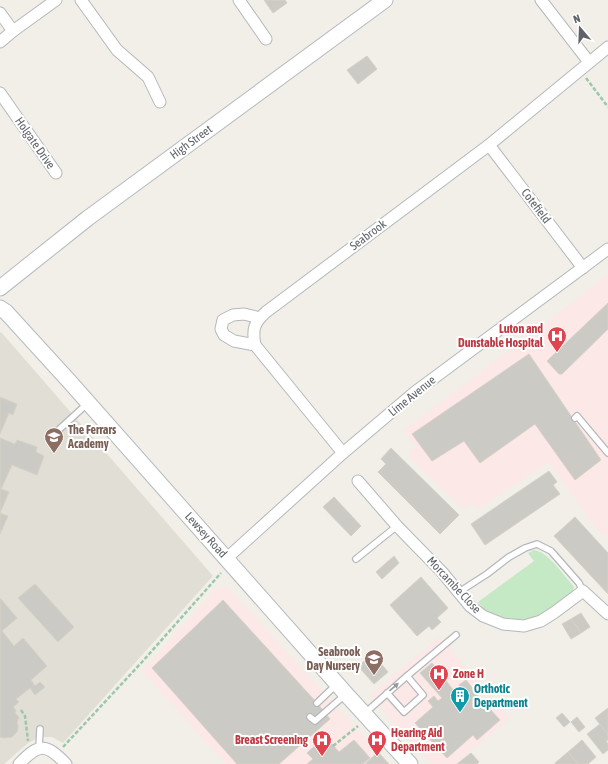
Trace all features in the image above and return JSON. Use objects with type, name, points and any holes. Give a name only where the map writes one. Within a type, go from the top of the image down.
[{"type":"street","points":[[0,42],[56,0]]},
{"type":"street","points":[[81,0],[117,50],[148,77],[160,102]]},
{"type":"street","points":[[238,0],[266,39]]},
{"type":"street","name":"High Street","points":[[0,288],[88,218],[385,0]]},
{"type":"street","points":[[541,0],[589,62]]},
{"type":"street","points":[[0,13],[13,31]]},
{"type":"street","name":"Seabrook","points":[[255,345],[253,336],[254,326],[272,307],[489,145],[608,46]]},
{"type":"street","name":"Holgate Drive","points":[[0,93],[56,173]]},
{"type":"street","name":"Cotefield","points":[[489,145],[583,268]]},
{"type":"street","name":"Lime Avenue","points":[[229,561],[343,453],[415,392],[608,249]]},
{"type":"street","name":"Lewsey Road","points":[[0,308],[69,381],[229,561],[342,689],[362,718],[410,764]]},
{"type":"street","points":[[260,318],[244,314],[233,315],[223,320],[221,329],[224,335],[234,341],[255,345],[343,453]]},
{"type":"street","name":"Morcambe Close","points":[[358,481],[470,606],[483,616],[503,624],[524,626],[540,621],[555,612],[582,591]]},
{"type":"street","points":[[582,591],[608,614]]},
{"type":"street","points":[[19,764],[38,750],[53,751],[66,764]]},
{"type":"lane","points":[[53,435],[88,403]]},
{"type":"lane","points":[[575,418],[578,416],[608,453]]},
{"type":"lane","points":[[356,559],[397,526]]},
{"type":"lane","points":[[459,592],[487,574],[509,557],[525,548],[537,544],[551,551],[579,583],[582,591]]},
{"type":"lane","points":[[362,718],[387,693],[456,635]]},
{"type":"lane","points":[[387,693],[404,712],[424,695],[407,676]]},
{"type":"lane","points":[[317,703],[342,689]]},
{"type":"lane","points":[[310,717],[315,722],[342,689]]},
{"type":"lane","points":[[38,750],[40,729]]},
{"type":"path","points":[[579,70],[608,107]]},
{"type":"path","points":[[56,754],[142,662],[223,571],[229,561]]},
{"type":"path","points":[[21,710],[25,716],[38,750]]},
{"type":"path","points":[[334,746],[362,718]]},
{"type":"shaded area","name":"Luton and Dunstable Hospital","points":[[608,275],[608,538],[604,533],[601,535],[549,462],[477,509],[472,502],[464,509],[407,455],[416,446],[403,431]]},
{"type":"shaded area","name":"The Ferrars Academy","points":[[1,332],[213,576],[63,743],[52,737],[40,737],[28,743],[4,764],[0,764]]},
{"type":"shaded area","points":[[218,587],[227,587],[389,764],[226,764],[142,671]]},
{"type":"shaded area","points":[[439,637],[510,718],[455,764],[432,764],[370,696]]},
{"type":"green space","points":[[534,550],[545,555],[574,587],[571,594],[533,619],[511,619],[490,613],[478,602],[534,561],[528,553]]},
{"type":"building","points":[[264,0],[285,0],[287,3],[273,13]]},
{"type":"building","points":[[367,56],[377,69],[358,84],[347,70]]},
{"type":"building","points":[[608,303],[608,329],[562,374],[559,374],[547,361]]},
{"type":"building","points":[[529,354],[601,460],[575,480],[535,424],[480,463],[464,441],[432,461],[412,434]]},
{"type":"building","points":[[0,397],[17,404],[13,415],[9,413],[0,434]]},
{"type":"building","points":[[0,438],[15,444],[17,440],[37,447],[36,452],[44,456],[37,475],[12,465],[1,489],[9,492],[0,513]]},
{"type":"building","points":[[391,448],[459,515],[440,534],[378,472],[386,464],[381,459]]},
{"type":"building","points":[[549,471],[557,482],[553,485],[560,494],[485,545],[471,524]]},
{"type":"building","points":[[334,497],[361,526],[351,536],[323,507]]},
{"type":"building","points":[[0,513],[8,516],[0,534]]},
{"type":"building","points":[[575,517],[608,553],[608,594],[554,536]]},
{"type":"building","points":[[394,556],[399,563],[382,579],[376,572]]},
{"type":"building","points":[[421,577],[448,608],[437,618],[441,622],[432,630],[429,626],[417,636],[390,605]]},
{"type":"building","points":[[35,584],[74,627],[58,642],[18,598]]},
{"type":"building","points":[[0,598],[17,618],[2,631],[14,646],[23,638],[47,666],[31,680],[35,686],[40,682],[45,687],[35,695],[30,688],[16,699],[19,702],[13,707],[16,710],[15,713],[19,717],[17,722],[17,732],[12,737],[4,738],[0,737]]},
{"type":"building","points":[[223,600],[330,719],[279,764],[237,764],[152,668]]},
{"type":"building","points":[[581,613],[590,627],[581,633],[571,619]]},
{"type":"building","points":[[571,619],[581,633],[571,639],[562,624]]},
{"type":"building","points":[[373,654],[388,672],[374,684],[358,666]]},
{"type":"building","name":"Orthotic Department","points":[[432,663],[462,701],[468,696],[459,685],[466,680],[474,690],[479,686],[482,689],[476,694],[500,720],[477,740],[473,735],[447,758],[415,723],[433,707],[428,701],[434,696],[438,701],[442,698],[420,673]]},
{"type":"building","points":[[608,708],[608,735],[595,718]]},
{"type":"building","points":[[562,713],[570,722],[564,727],[556,718]]},
{"type":"building","points":[[577,717],[585,727],[579,732],[571,722]]},
{"type":"building","points":[[600,724],[608,735],[608,740],[606,741],[608,744],[608,750],[603,754],[587,734]]},
{"type":"building","points":[[354,740],[370,758],[363,764],[307,764],[313,759],[307,753],[317,744],[323,751],[331,743],[339,752]]},
{"type":"building","points":[[582,740],[596,757],[588,764],[578,764],[568,752]]},
{"type":"building","name":"Hearing Aid Department","points":[[378,752],[389,764],[365,764]]},
{"type":"building","points":[[568,752],[578,764],[555,764],[555,763]]},
{"type":"building","points":[[471,753],[479,762],[477,764],[457,764]]},
{"type":"place","name":"Luton and Dunstable Hospital","points":[[557,353]]},
{"type":"place","name":"The Ferrars Academy","points":[[54,454]]},
{"type":"place","name":"Seabrook Day Nursery","points":[[374,676]]},
{"type":"place","name":"Zone H","points":[[439,691]]},
{"type":"place","name":"Orthotic Department","points":[[460,713]]},
{"type":"place","name":"Breast Screening","points":[[322,757]]},
{"type":"place","name":"Hearing Aid Department","points":[[377,757]]}]
